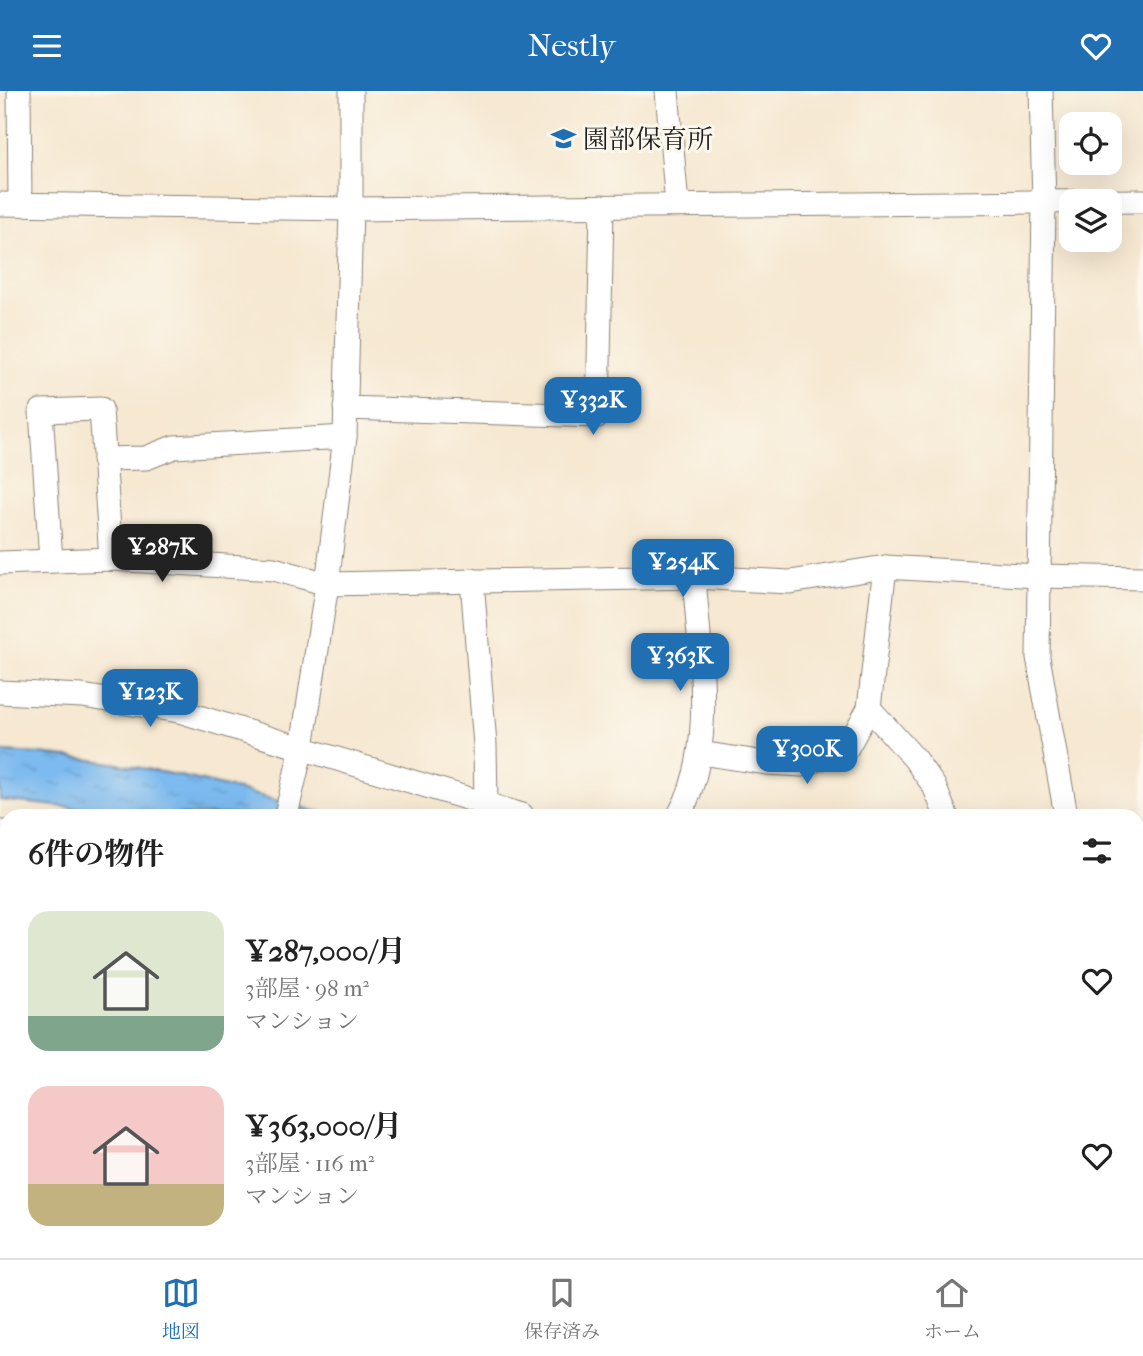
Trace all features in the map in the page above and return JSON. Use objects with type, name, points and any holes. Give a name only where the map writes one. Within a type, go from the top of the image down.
[{"type":"street","points":[[19,91],[10,204],[351,209],[1143,201]]},
{"type":"street","points":[[287,809],[300,753],[327,584],[345,437],[351,91]]},
{"type":"street","points":[[667,91],[677,205]]},
{"type":"street","points":[[1041,91],[1044,201],[1038,657],[1065,809]]},
{"type":"street","points":[[345,408],[598,416],[602,206]]},
{"type":"street","points":[[51,561],[41,411],[101,409],[111,559]]},
{"type":"street","points":[[104,459],[146,458],[174,447],[345,437]]},
{"type":"street","points":[[0,563],[111,559],[274,569],[327,584],[694,577],[790,582],[885,567],[1037,576],[1143,578]]},
{"type":"street","points":[[700,753],[766,763],[802,765],[847,748],[869,708],[885,567]]},
{"type":"street","points":[[682,809],[690,795],[700,753],[702,698],[694,577]]},
{"type":"street","points":[[472,580],[485,745],[486,803]]},
{"type":"street","points":[[0,692],[82,696],[179,711],[300,753],[504,809]]},
{"type":"street","points":[[869,708],[914,758],[934,786],[944,809]]},
{"type":"water","points":[[0,752],[42,754],[125,765],[207,782],[307,809],[85,809],[0,800]]},
{"type":"place","name":"園部保育所","points":[[563,139]]}]
